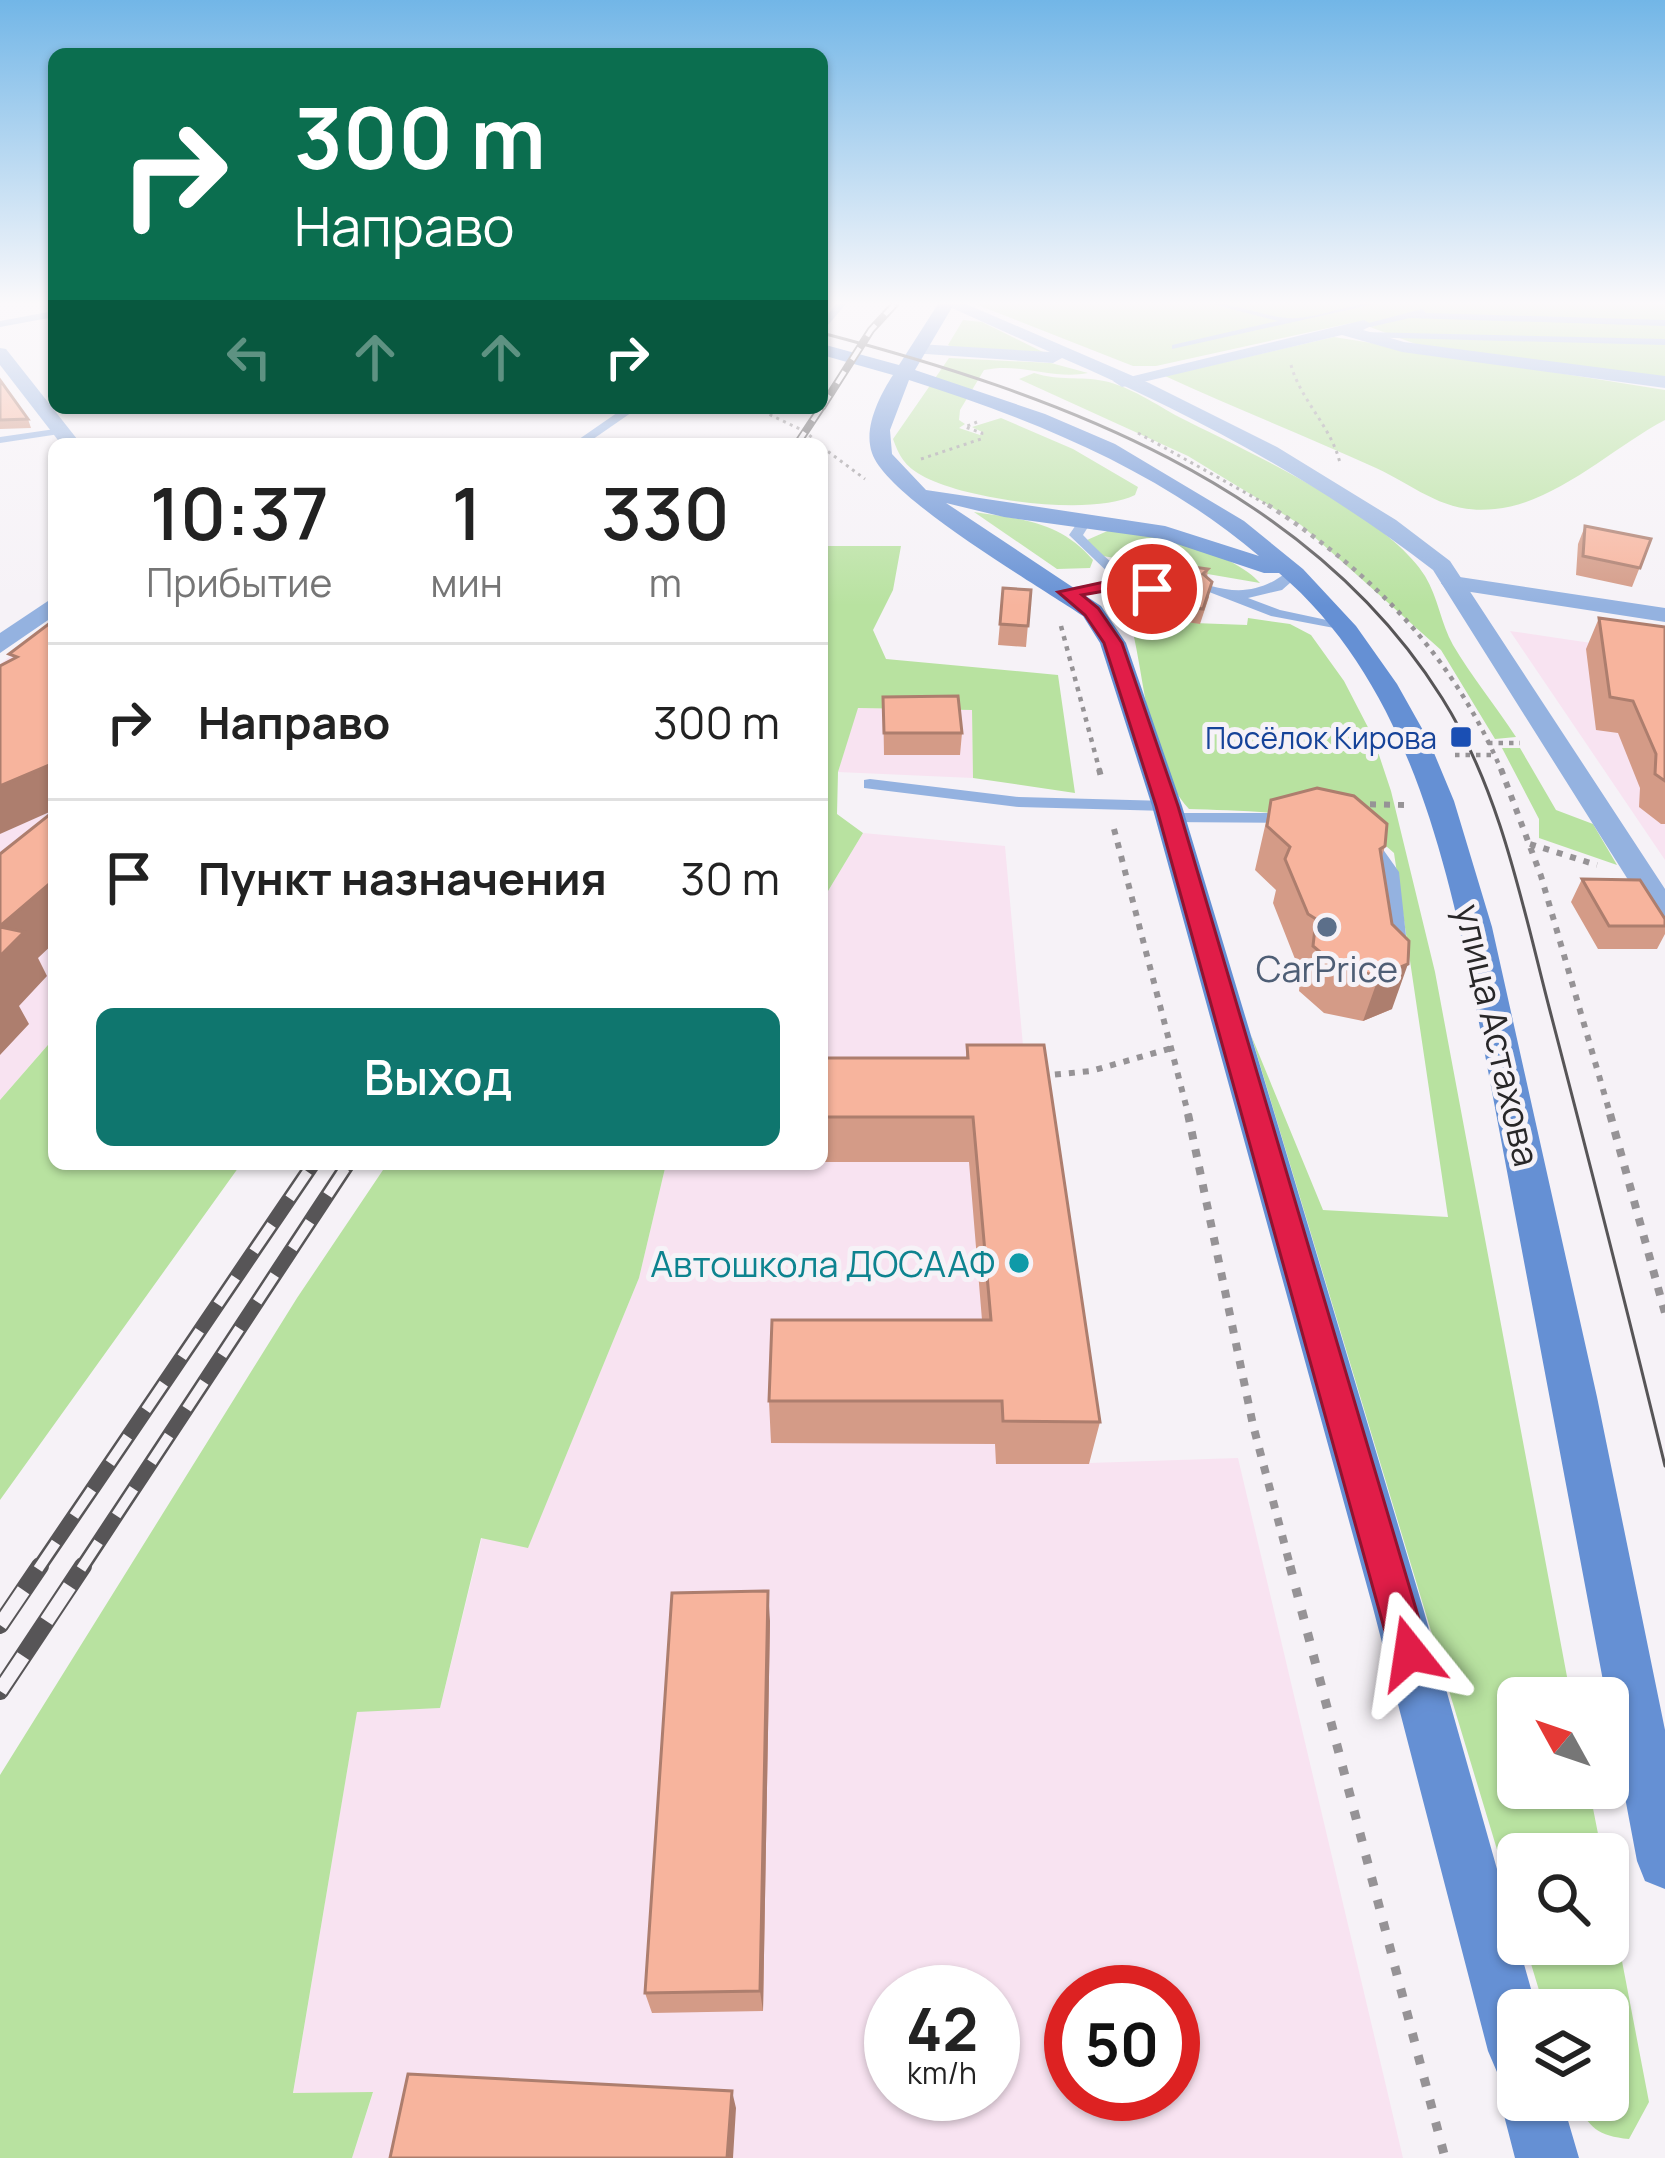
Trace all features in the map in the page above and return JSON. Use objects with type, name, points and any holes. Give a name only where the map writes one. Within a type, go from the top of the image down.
[{"type":"main road","points":[[888,405],[880,430],[882,454],[906,486],[1061,602],[1092,611],[1113,643],[1169,812],[1398,1608],[1501,1989]]},
{"type":"main road","name":"улица Астахова","points":[[1009,405],[1109,446],[1173,482],[1241,530],[1345,628],[1388,688],[1421,754],[1452,836],[1533,1191],[1665,1862]]},
{"type":"main road","points":[[1088,519],[1146,505],[1173,482]]},
{"type":"main road","points":[[906,486],[1004,509],[1088,519],[1198,541],[1292,575]]},
{"type":"main road","points":[[1537,2121],[1547,2158]]},
{"type":"street","points":[[41,405],[66,437]]},
{"type":"street","points":[[1170,405],[1330,484],[1401,531],[1442,566],[1665,913]]},
{"type":"street","points":[[1454,583],[1665,615]]},
{"type":"street","points":[[0,645],[48,609]]},
{"type":"lane","points":[[587,438],[623,414]]},
{"type":"lane","points":[[0,440],[66,437]]},
{"type":"lane","points":[[1088,519],[1076,535],[1127,582]]},
{"type":"lane","points":[[1238,597],[1277,587],[1292,575]]},
{"type":"lane","points":[[1061,602],[1127,582],[1153,585]]},
{"type":"lane","points":[[1210,594],[1238,597],[1276,613],[1345,628]]},
{"type":"lane","points":[[870,784],[1019,802],[1108,804],[1316,821]]},
{"type":"lane","points":[[1352,830],[1364,836],[1390,872],[1399,957]]},
{"type":"path","points":[[1310,405],[1330,427],[1342,478]]},
{"type":"path","points":[[768,414],[812,438]]},
{"type":"path","points":[[828,452],[878,488]]},
{"type":"path","points":[[1061,602],[1172,1048],[1252,1425],[1445,2158]]},
{"type":"path","points":[[1488,743],[1524,743]]},
{"type":"path","points":[[1454,755],[1494,755]]},
{"type":"path","points":[[1027,1078],[1091,1071],[1172,1048]]},
{"type":"shaded area","points":[[1510,631],[1665,654],[1665,860]]},
{"type":"shaded area","points":[[36,637],[48,638],[48,1045],[0,1100],[0,664]]},
{"type":"shaded area","points":[[857,708],[972,710],[973,778],[838,772]]},
{"type":"shaded area","points":[[863,833],[1005,846],[1027,1090],[1089,1463],[1238,1458],[1403,2158],[352,2158],[373,2093],[293,2094],[357,1711],[440,1708],[482,1537],[528,1547],[639,1278],[665,1170],[828,1170],[828,891]]},
{"type":"green space","points":[[917,405],[963,405],[959,420],[965,424],[959,428],[980,435],[984,433],[972,427],[1001,418],[1073,449],[1138,487],[1135,495],[1089,505],[996,498],[915,472],[893,439]]},
{"type":"green space","points":[[1075,405],[1157,405],[1312,486],[1380,530],[1425,576],[1453,645],[1516,737],[1495,739],[1441,650],[1301,525],[1188,456]]},
{"type":"green space","points":[[1231,405],[1665,405],[1665,420],[1562,486],[1518,505],[1461,508]]},
{"type":"green space","points":[[974,512],[1053,530],[1093,560],[1090,568],[1057,569]]},
{"type":"green space","points":[[1112,529],[1170,539],[1213,554],[1260,583],[1097,555],[1087,540]]},
{"type":"green space","points":[[828,546],[901,546],[893,590],[873,630],[886,659],[1058,675],[1075,793],[973,778],[972,710],[858,708],[838,772],[837,814],[863,833],[828,891]]},
{"type":"green space","points":[[1248,618],[1290,624],[1311,635],[1344,681],[1373,737],[1391,791],[1435,972],[1567,1677],[1497,1677],[1497,1809],[1593,1809],[1598,1833],[1497,1833],[1497,1849],[1251,1035],[1323,1210],[1448,1217],[1394,853],[1376,839],[1326,821],[1189,809],[1156,746],[1131,624],[1247,625]]},
{"type":"green space","points":[[1502,748],[1520,748],[1556,810],[1593,824],[1617,865],[1539,838],[1539,819]]},
{"type":"green space","points":[[48,1045],[48,1170],[237,1170],[0,1500],[0,1100]]},
{"type":"green space","points":[[383,1170],[665,1170],[639,1278],[528,1548],[481,1538],[440,1708],[357,1712],[293,2093],[373,2092],[352,2158],[0,2158],[0,1775],[297,1298]]},
{"type":"green space","points":[[1531,1965],[1623,1965],[1627,1989],[1539,1989]]},
{"type":"green space","points":[[1629,1998],[1649,2102],[1629,2139],[1596,2129],[1589,2121],[1629,2121]]},
{"type":"building","points":[[0,405],[18,405],[28,419],[0,420]]},
{"type":"building","points":[[1585,526],[1651,539],[1640,568],[1583,556]]},
{"type":"building","points":[[1158,562],[1208,569],[1203,574],[1212,582],[1203,609],[1146,601],[1153,580],[1164,577]]},
{"type":"building","points":[[1003,588],[1031,590],[1028,626],[1000,624]]},
{"type":"building","points":[[1599,618],[1665,627],[1665,781],[1655,774],[1656,754],[1633,701],[1610,697]]},
{"type":"building","points":[[48,625],[48,766],[0,786],[0,666],[17,657],[9,654]]},
{"type":"building","points":[[958,696],[962,733],[884,733],[883,697]]},
{"type":"building","points":[[1317,788],[1354,796],[1387,824],[1385,846],[1380,849],[1392,924],[1409,941],[1408,964],[1379,976],[1339,968],[1313,946],[1316,919],[1308,914],[1285,859],[1290,847],[1267,826],[1271,800]]},
{"type":"building","points":[[48,816],[48,885],[0,926],[0,854]]},
{"type":"building","points":[[1582,879],[1640,880],[1665,926],[1609,926]]},
{"type":"building","points":[[0,927],[24,932],[0,956]]},
{"type":"building","points":[[967,1045],[1044,1045],[1100,1422],[1003,1421],[1002,1401],[769,1401],[772,1320],[991,1320],[973,1117],[828,1117],[828,1058],[968,1058]]},
{"type":"building","points":[[768,1591],[760,1991],[645,1993],[672,1593]]},
{"type":"building","points":[[408,2074],[732,2091],[727,2158],[390,2158]]},
{"type":"tram line","points":[[1047,405],[1169,458],[1248,505],[1321,559],[1386,623],[1442,698],[1479,770],[1507,848],[1665,1466]]},
{"type":"railway","points":[[801,438],[817,414]]},
{"type":"railway","points":[[38,1569],[309,1170]]},
{"type":"railway","points":[[81,1569],[344,1170]]},
{"type":"railway","points":[[0,1625],[40,1566]]},
{"type":"railway","points":[[0,1691],[83,1566]]},
{"type":"place","name":"Посёлок Кирова","points":[[1461,737]]},
{"type":"place","name":"CarPrice","points":[[1327,927]]},
{"type":"place","name":"Автошкола ДОСААФ","points":[[1019,1263]]},
{"type":"route","points":[[1152,589],[1127,582],[1067,592],[1092,611],[1113,643],[1167,806],[1410,1653]]}]
